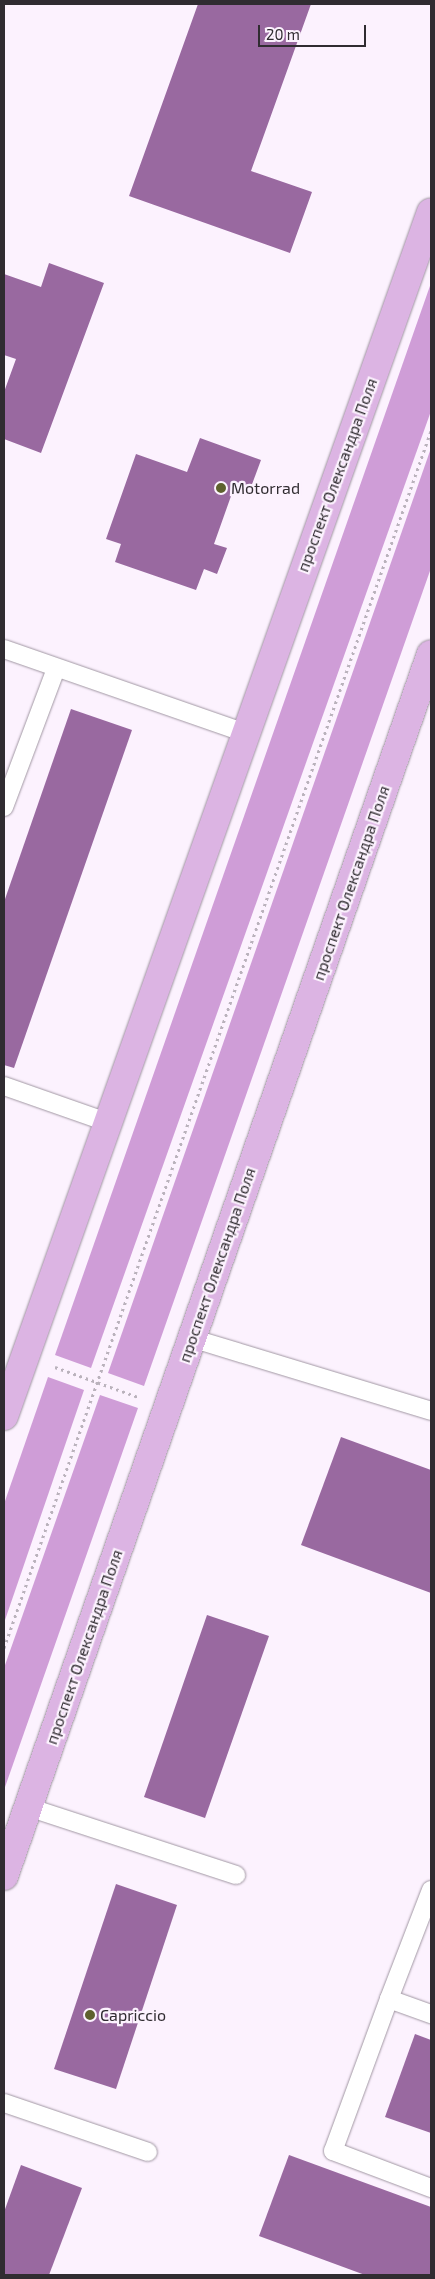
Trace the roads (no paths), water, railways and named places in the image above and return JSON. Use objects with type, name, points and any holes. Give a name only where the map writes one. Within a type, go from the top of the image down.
[{"type":"main road","name":"проспект Олександра Поля","points":[[4,1416],[431,212]]},
{"type":"main road","name":"проспект Олександра Поля","points":[[4,1876],[431,654]]},
{"type":"lane","points":[[4,649],[56,669],[245,733]]},
{"type":"lane","points":[[4,806],[56,669]]},
{"type":"lane","points":[[4,1086],[107,1122]]},
{"type":"lane","points":[[191,1338],[431,1411]]},
{"type":"lane","points":[[28,1807],[236,1874]]},
{"type":"lane","points":[[431,1890],[334,2151],[431,2188]]},
{"type":"lane","points":[[389,1999],[431,2014]]},
{"type":"lane","points":[[4,2103],[148,2152]]},
{"type":"place","name":"Motorrad","points":[[221,488]]},
{"type":"place","name":"Capriccio","points":[[90,2015]]}]
